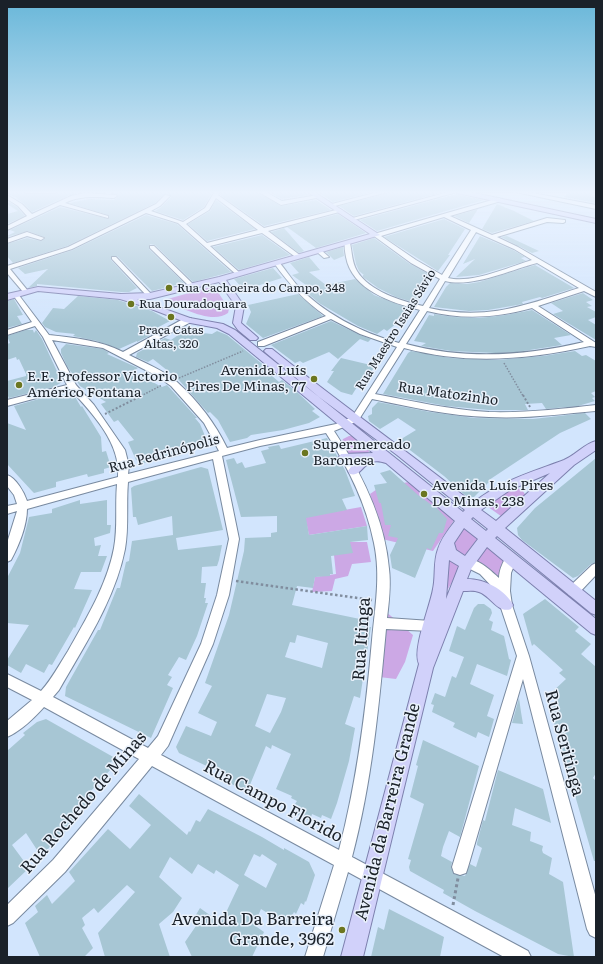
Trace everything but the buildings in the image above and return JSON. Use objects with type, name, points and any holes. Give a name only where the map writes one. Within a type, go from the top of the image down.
[{"type":"main road","points":[[150,301],[192,286],[372,236]]},
{"type":"main road","points":[[221,279],[240,306],[236,319],[238,326],[349,418],[401,452],[468,515]]},
{"type":"main road","points":[[7,298],[26,292],[43,289],[150,301],[188,320],[212,324],[232,332],[336,417],[349,418],[377,450],[392,462],[468,515],[596,609]]},
{"type":"main road","points":[[212,324],[225,321],[238,314]]},
{"type":"main road","name":"Avenida da Barreira Grande","points":[[352,957],[425,668],[457,586],[468,563],[491,533],[529,501],[570,462],[596,445]]},
{"type":"main road","points":[[345,457],[365,457],[377,450]]},
{"type":"main road","points":[[354,471],[358,463],[366,458],[378,456],[392,462]]},
{"type":"main road","name":"Avenida da Barreira Grande","points":[[425,668],[424,654],[440,592],[441,561],[447,542],[468,515],[511,484],[570,462]]},
{"type":"main road","points":[[511,484],[520,486],[527,491],[529,501]]},
{"type":"main road","points":[[491,533],[511,558],[596,628]]},
{"type":"main road","points":[[447,542],[448,551],[451,555],[457,560],[468,563]]},
{"type":"main road","points":[[457,586],[479,585],[505,598]]},
{"type":"street","points":[[7,241],[21,236]]},
{"type":"street","points":[[34,236],[41,238]]},
{"type":"street","points":[[26,292],[7,268],[70,248],[95,236]]},
{"type":"street","points":[[196,236],[238,274]]},
{"type":"street","points":[[206,245],[240,236]]},
{"type":"street","points":[[271,236],[299,257]]},
{"type":"street","points":[[377,236],[422,266],[443,278],[462,280],[536,261]]},
{"type":"street","name":"Rua Maestro Isaias Sávio","points":[[349,418],[369,396],[470,236]]},
{"type":"street","points":[[492,237],[516,248],[596,295]]},
{"type":"street","points":[[347,243],[352,267],[366,285],[389,296],[424,308],[452,315],[480,316],[506,312],[584,288]]},
{"type":"street","points":[[152,248],[192,286]]},
{"type":"street","points":[[319,251],[326,257]]},
{"type":"street","points":[[114,258],[150,301]]},
{"type":"street","points":[[277,263],[298,291],[331,316],[363,332],[402,345],[427,351],[474,357],[535,354],[593,344]]},
{"type":"street","points":[[7,730],[32,710],[54,686],[90,624],[107,587],[119,550],[122,530],[121,498],[124,480],[124,466],[120,450],[99,417],[72,386],[47,337],[16,295]]},
{"type":"street","points":[[532,305],[593,344]]},
{"type":"street","points":[[261,344],[331,316]]},
{"type":"street","points":[[124,354],[188,320]]},
{"type":"street","points":[[7,334],[37,323]]},
{"type":"street","name":"Rua Rochedo de Minas","points":[[7,917],[59,866],[163,741],[207,644],[226,580],[234,539],[220,453],[215,433],[208,421],[174,384],[160,374],[106,346],[88,342],[47,337]]},
{"type":"street","points":[[7,403],[72,386]]},
{"type":"street","name":"Rua Matozinho","points":[[369,396],[478,414],[533,414],[596,408]]},
{"type":"street","points":[[328,429],[336,417]]},
{"type":"street","name":"Rua Pedrinópolis","points":[[7,510],[124,480],[220,453],[328,429],[349,418]]},
{"type":"street","name":"Rua Itinga","points":[[328,429],[354,471],[368,500],[383,563],[382,601],[376,680],[368,743],[351,832],[343,862]]},
{"type":"street","points":[[7,479],[19,495],[22,506],[17,528],[7,557]]},
{"type":"street","name":"Rua Seritinga","points":[[511,558],[505,572],[505,598],[523,656],[596,929]]},
{"type":"street","name":"Rua Seritinga","points":[[468,563],[484,571],[505,598]]},
{"type":"street","points":[[573,591],[596,568]]},
{"type":"street","points":[[380,623],[431,626]]},
{"type":"street","points":[[460,867],[523,656]]},
{"type":"street","name":"Rua Campo Florido","points":[[7,680],[372,878],[522,957]]},
{"type":"street","points":[[314,957],[343,862]]},
{"type":"path","points":[[500,356],[533,414]]},
{"type":"path","points":[[226,580],[382,601]]},
{"type":"path","points":[[450,919],[460,867]]},
{"type":"shaded area","points":[[214,286],[229,309],[228,313],[221,316],[214,317],[196,314],[164,300]]},
{"type":"shaded area","points":[[349,436],[357,436],[371,448],[370,451],[362,456],[349,457],[340,446],[343,439]]},
{"type":"shaded area","points":[[409,482],[455,519],[433,551],[382,539],[370,494],[380,487]]},
{"type":"shaded area","points":[[510,486],[518,488],[525,494],[526,497],[505,519],[484,504]]},
{"type":"shaded area","points":[[361,507],[367,526],[309,535],[305,517]]},
{"type":"shaded area","points":[[463,526],[482,540],[466,559],[454,554],[451,542]]},
{"type":"shaded area","points":[[350,542],[367,542],[371,562],[352,564],[348,576],[335,579],[332,591],[312,592],[315,577],[336,574],[334,555]]},
{"type":"shaded area","points":[[487,544],[507,560],[500,583],[473,561]]},
{"type":"shaded area","points":[[447,553],[463,564],[445,594]]},
{"type":"shaded area","points":[[384,610],[413,635],[405,662],[396,679],[379,677]]},
{"type":"place","name":"Rua Cachoeira do Campo, 348","points":[[169,288]]},
{"type":"place","name":"Rua Douradoquara","points":[[131,304]]},
{"type":"place","name":"Praça Catas Altas, 320","points":[[171,317]]},
{"type":"place","name":"Avenida Luís Pires De Minas, 77","points":[[314,379]]},
{"type":"place","name":"E.E. Professor Victorio Américo Fontana","points":[[19,385]]},
{"type":"place","name":"Supermercado Baronesa","points":[[305,453]]},
{"type":"place","name":"Avenida Luís Pires De Minas, 238","points":[[424,494]]},
{"type":"place","name":"Avenida Da Barreira Grande, 3962","points":[[342,930]]}]
